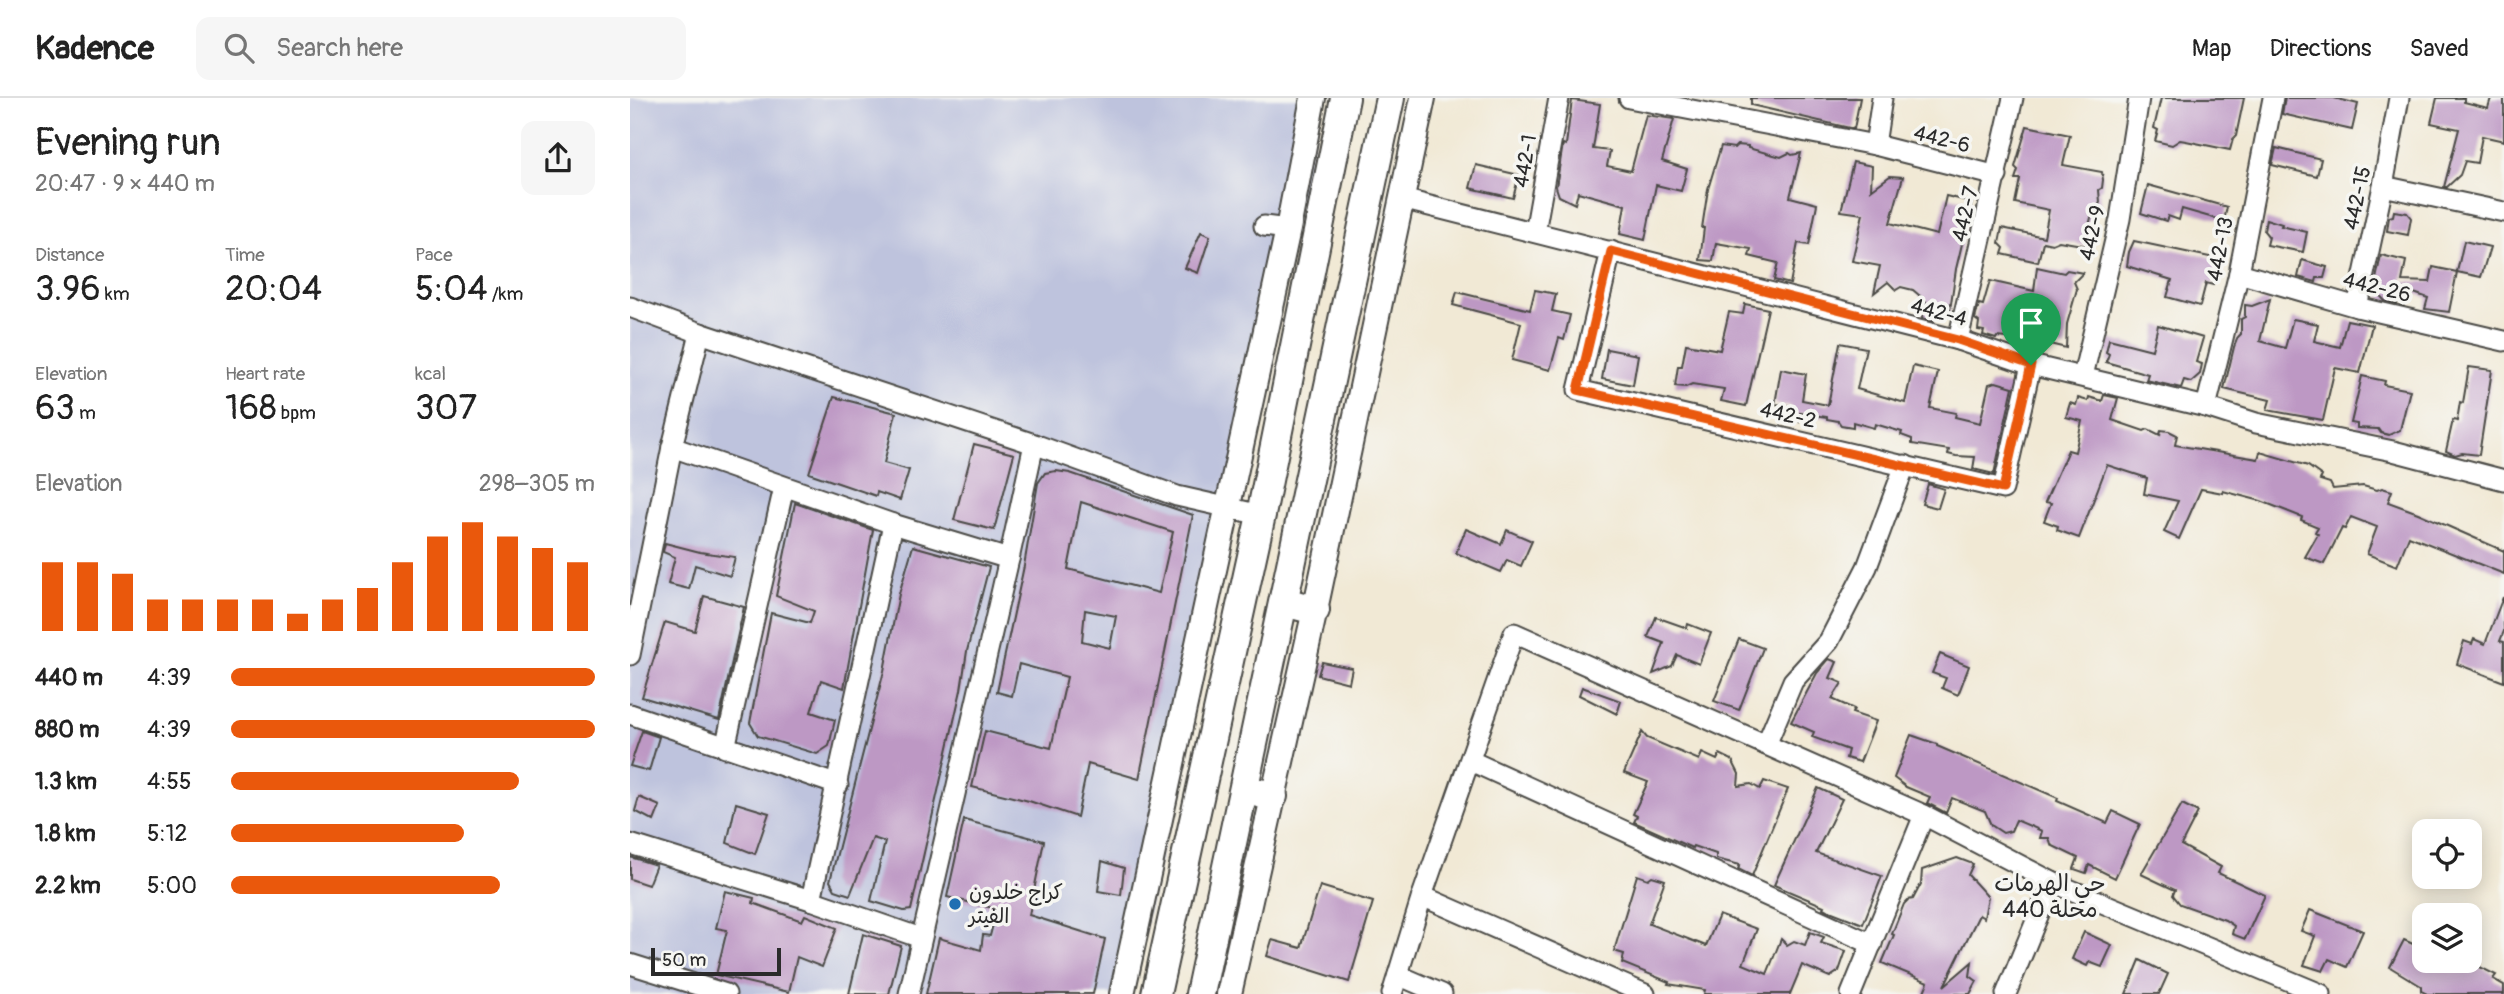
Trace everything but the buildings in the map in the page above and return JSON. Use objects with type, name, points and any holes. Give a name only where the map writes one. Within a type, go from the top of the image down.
[{"type":"highway","points":[[1156,994],[1261,515],[1345,98]]},
{"type":"highway","points":[[1200,994],[1390,98]]},
{"type":"highway","points":[[1284,602],[1315,610]]},
{"type":"highway","points":[[1245,790],[1273,796]]},
{"type":"main road","points":[[1122,994],[1228,508],[1276,227],[1313,98]]},
{"type":"main road","points":[[1229,994],[1315,610],[1423,98]]},
{"type":"street","name":"442-1","points":[[1535,232],[1559,98]]},
{"type":"street","name":"442-6","points":[[1629,98],[1875,145],[1997,176]]},
{"type":"street","points":[[1875,145],[1882,98]]},
{"type":"street","name":"442-7","points":[[1958,340],[2013,98]]},
{"type":"street","name":"442-9","points":[[2082,376],[2120,219],[2139,98]]},
{"type":"street","name":"442-13","points":[[2206,407],[2239,274],[2273,98]]},
{"type":"street","name":"442-15","points":[[2357,307],[2383,186],[2394,99]]},
{"type":"street","points":[[2383,186],[2504,212]]},
{"type":"street","name":"442-4","points":[[1402,199],[1958,340],[2031,365],[2206,407],[2256,422],[2393,451],[2504,480]]},
{"type":"street","name":"442-2","points":[[1611,251],[1578,390],[2003,489],[2031,365]]},
{"type":"street","name":"442-26","points":[[2239,274],[2357,307],[2504,341]]},
{"type":"street","points":[[630,307],[1034,444],[1177,496],[1261,515]]},
{"type":"street","points":[[630,655],[672,447],[701,333]]},
{"type":"street","points":[[909,994],[1034,444]]},
{"type":"street","points":[[672,447],[893,524],[1009,559]]},
{"type":"street","points":[[1766,745],[1793,681],[1829,641],[1867,567],[1905,465]]},
{"type":"street","points":[[725,748],[784,487]]},
{"type":"street","points":[[811,900],[893,524]]},
{"type":"street","points":[[1392,994],[1422,896],[1514,634],[1924,815],[2052,882],[2321,994]]},
{"type":"street","points":[[630,713],[838,785]]},
{"type":"street","points":[[1471,761],[1872,944]]},
{"type":"street","points":[[1851,994],[1924,815]]},
{"type":"street","points":[[630,844],[811,900],[921,938]]},
{"type":"street","points":[[2006,994],[2052,882]]},
{"type":"street","points":[[1422,896],[1644,994]]},
{"type":"street","points":[[630,964],[726,994]]},
{"type":"street","points":[[1398,975],[1442,994]]},
{"type":"shaded area","points":[[630,98],[1323,98],[1131,994],[630,994]]},
{"type":"place","name":"كراج خلدون الفيتر","points":[[955,904]]},
{"type":"district","name":"حي الهرمات محلة 440","points":[[2050,896]]},
{"type":"route","points":[[1611,251],[1958,340],[2031,365],[2003,489],[1578,390],[1611,251]]}]
